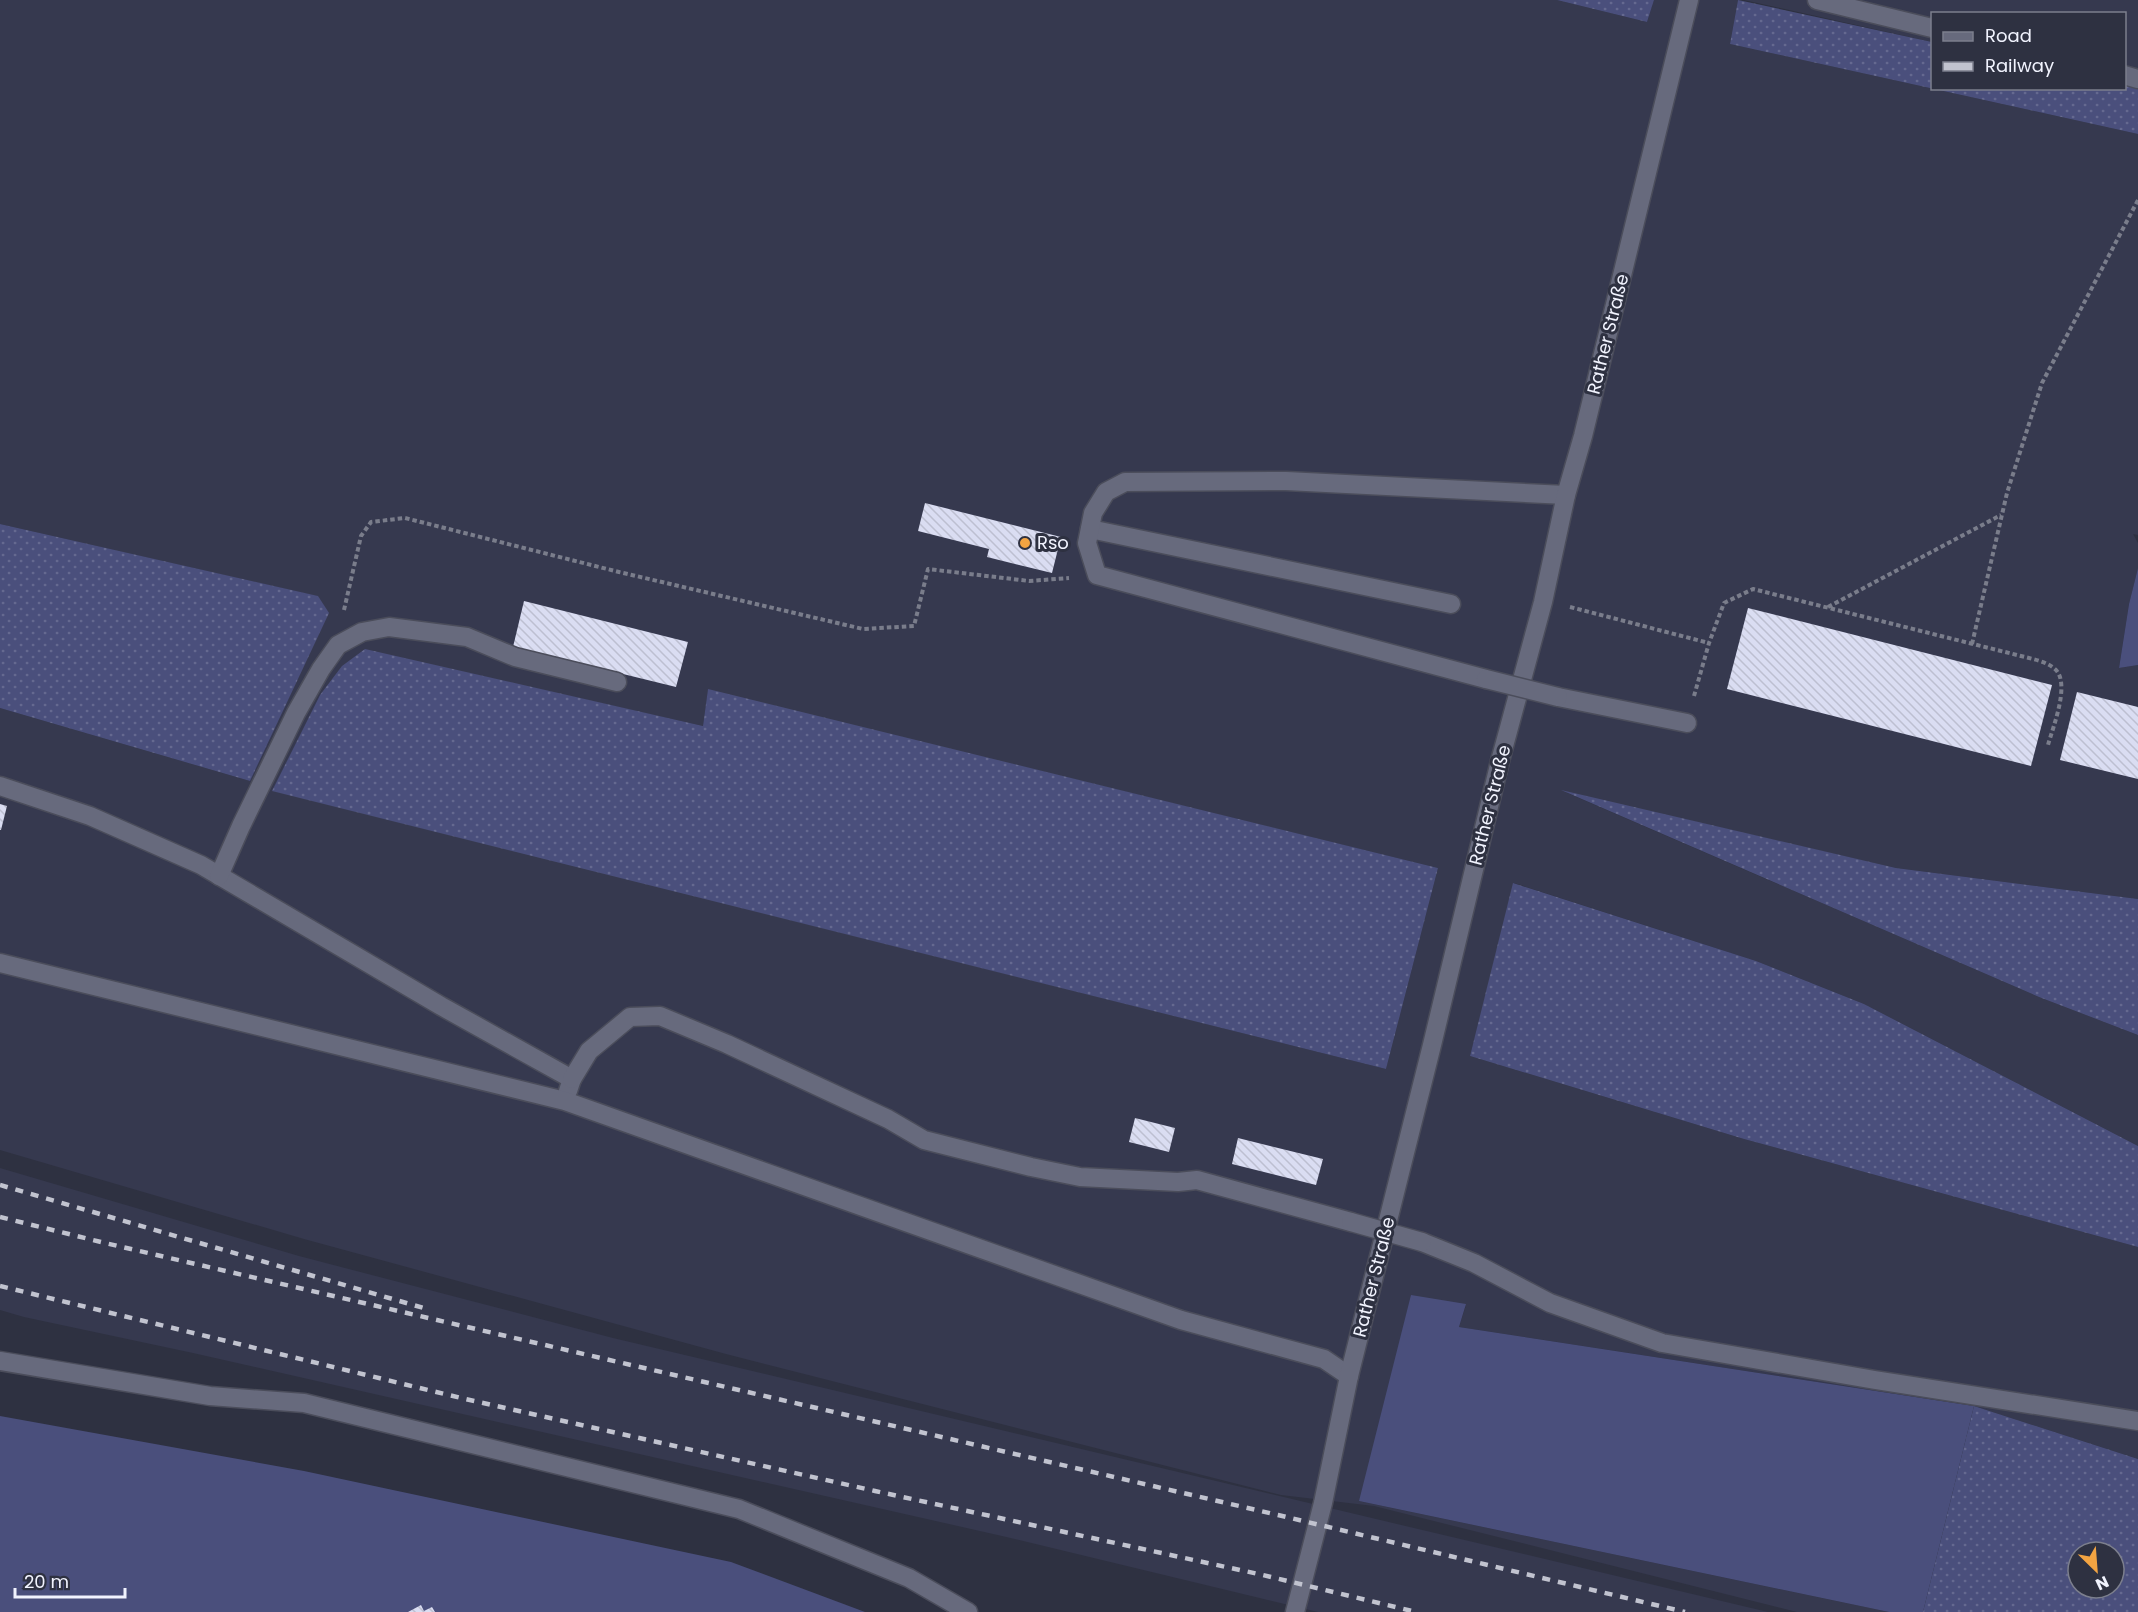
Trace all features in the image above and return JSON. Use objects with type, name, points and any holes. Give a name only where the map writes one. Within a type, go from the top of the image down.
[{"type":"street","name":"Rather Straße","points":[[1295,1612],[1323,1503],[1349,1376],[1435,1034],[1500,761],[1543,602],[1566,495],[1584,436],[1689,0]]},
{"type":"street","points":[[1817,0],[1931,28]]},
{"type":"street","points":[[1566,495],[1286,481],[1125,482],[1106,492],[1093,513],[1087,543],[1096,575],[1486,679],[1558,697],[1687,723]]},
{"type":"street","points":[[1090,529],[1451,604]]},
{"type":"street","points":[[219,876],[296,713],[338,645],[362,632],[389,627],[414,628],[467,637],[515,657],[617,682]]},
{"type":"street","points":[[0,786],[90,816],[201,865],[441,1006],[572,1079]]},
{"type":"street","points":[[0,963],[565,1101],[1182,1320],[1324,1359],[1349,1376]]},
{"type":"street","points":[[565,1101],[572,1079],[589,1051],[630,1017],[660,1016],[727,1044],[888,1119],[924,1140],[1080,1177],[1178,1182],[1197,1180],[1351,1222],[1422,1242],[1474,1263],[1550,1303],[1662,1343],[1875,1380],[2138,1421]]},
{"type":"street","points":[[0,1361],[210,1396],[304,1403],[739,1509],[909,1578],[968,1612]]},
{"type":"path","points":[[1972,644],[2007,493],[2042,383],[2138,200]]},
{"type":"path","points":[[1828,607],[2002,515]]},
{"type":"path","points":[[338,645],[361,536],[371,522],[405,518],[619,572],[863,629],[915,626],[928,569],[1029,581],[1096,575]]},
{"type":"path","points":[[1687,723],[1709,643],[1724,603],[1753,589],[2048,664],[2058,672],[2062,680],[2062,691],[2048,745]]},
{"type":"path","points":[[1587,612],[1709,643]]},
{"type":"shaded area","points":[[0,0],[1557,0],[1647,22],[1654,0],[1738,0],[1730,44],[2138,134],[2138,535],[2133,534],[2138,543],[2138,568],[2129,604],[2119,668],[2138,665],[2138,899],[1896,868],[1565,792],[2039,997],[2138,1035],[2138,1146],[1864,1004],[1756,961],[1514,883],[1470,1056],[1744,1139],[2138,1247],[2138,1459],[1974,1406],[1459,1327],[1466,1305],[1359,1501],[1889,1612],[1797,1612],[1374,1506],[1281,1495],[726,1354],[304,1239],[0,1150],[0,708],[250,781],[328,613],[317,596],[0,524]],"holes":[[[365,650],[703,726],[708,690],[1438,868],[1386,1069],[273,790],[320,695]]]},
{"type":"shaded area","points":[[1557,0],[1654,0],[1647,22]]},
{"type":"shaded area","points":[[1738,0],[1931,42],[1931,88],[1730,44]]},
{"type":"shaded area","points":[[1744,0],[2138,0],[2138,89],[2126,85],[2126,12],[1931,12],[1931,42]]},
{"type":"shaded area","points":[[2126,85],[2138,89],[2138,134],[1939,90],[2126,90]]},
{"type":"shaded area","points":[[0,524],[318,596],[329,613],[250,781],[0,708]]},
{"type":"shaded area","points":[[2138,568],[2138,665],[2119,668],[2129,604]]},
{"type":"shaded area","points":[[365,649],[703,726],[708,689],[1438,868],[1386,1069],[272,791],[320,695],[342,666]]},
{"type":"shaded area","points":[[1561,790],[1896,868],[2138,899],[2138,1035],[2039,997]]},
{"type":"shaded area","points":[[1513,883],[1756,961],[1864,1004],[2138,1146],[2138,1247],[1744,1139],[1470,1056]]},
{"type":"shaded area","points":[[0,1168],[299,1256],[613,1338],[1768,1612],[1318,1612],[1002,1536],[24,1317],[0,1310]]},
{"type":"shaded area","points":[[1411,1295],[1466,1304],[1459,1327],[1974,1406],[1923,1612],[1889,1612],[1359,1501]]},
{"type":"shaded area","points":[[1974,1406],[2138,1459],[2138,1612],[1923,1612]]},
{"type":"shaded area","points":[[0,1416],[304,1471],[731,1562],[865,1612],[0,1612]]},
{"type":"building","points":[[925,503],[1061,537],[1052,573],[987,557],[989,549],[918,531]]},
{"type":"building","points":[[524,601],[688,642],[676,687],[513,647]]},
{"type":"building","points":[[1748,608],[2052,685],[2031,766],[1727,689]]},
{"type":"building","points":[[2077,692],[2138,707],[2138,779],[2060,760]]},
{"type":"building","points":[[0,804],[7,806],[1,830],[0,830]]},
{"type":"building","points":[[1135,1118],[1175,1128],[1169,1152],[1129,1142]]},
{"type":"building","points":[[1238,1138],[1323,1159],[1316,1185],[1232,1164]]},
{"type":"building","points":[[421,1605],[424,1611],[432,1607],[435,1612],[408,1612]]},
{"type":"railway","points":[[0,1185],[427,1309]]},
{"type":"railway","points":[[0,1217],[1685,1612]]},
{"type":"railway","points":[[0,1286],[461,1398],[1263,1575],[1416,1612]]},
{"type":"place","name":"Rso","points":[[1025,543]]}]
